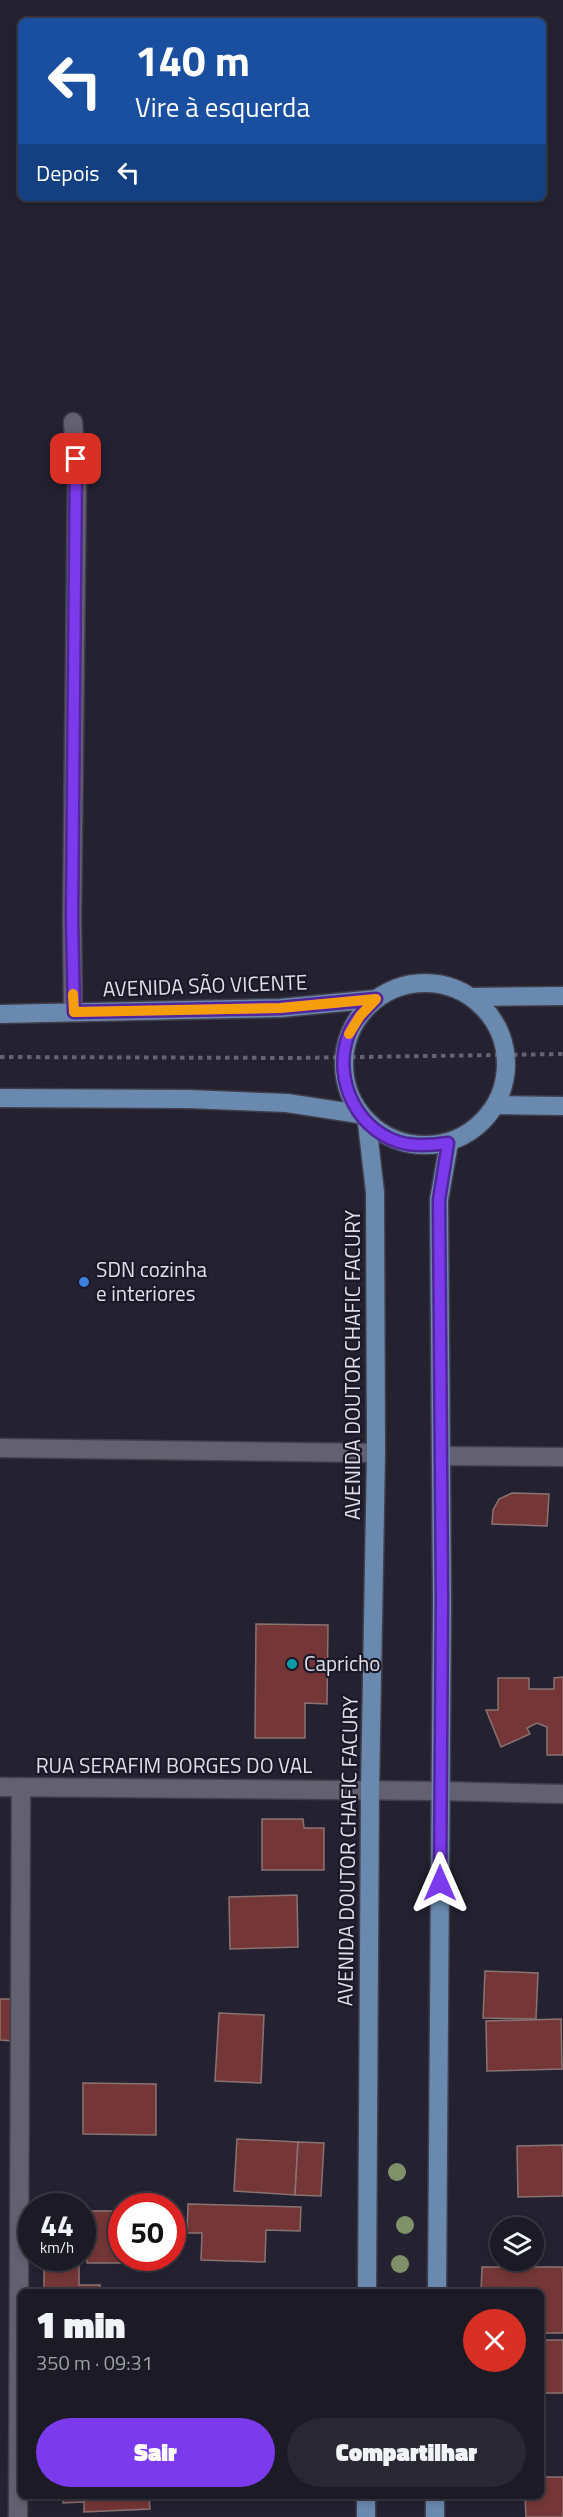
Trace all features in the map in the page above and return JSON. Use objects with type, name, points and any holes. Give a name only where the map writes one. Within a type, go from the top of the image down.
[{"type":"main road","points":[[0,1098],[287,1103],[363,1118],[385,1135],[405,1143],[427,1146],[448,1143],[484,1122],[496,1106],[505,1081],[507,1055],[501,1033],[489,1013],[472,998],[449,986],[424,983],[398,987],[376,999],[360,1016],[348,1035],[343,1057]]},
{"type":"main road","points":[[472,998],[563,996]]},
{"type":"main road","name":"AVENIDA SÃO VICENTE","points":[[0,1014],[280,1008],[376,999]]},
{"type":"main road","name":"AVENIDA DOUTOR CHAFIC FACURY","points":[[343,1057],[347,1087],[363,1118],[375,1191],[376,1453],[370,1790],[367,2289]]},
{"type":"main road","points":[[496,1106],[563,1106]]},
{"type":"main road","points":[[437,2289],[441,1791],[439,1200],[448,1143]]},
{"type":"main road","points":[[366,2499],[366,2517]]},
{"type":"main road","points":[[435,2499],[435,2517]]},
{"type":"street","points":[[73,422],[77,478],[72,919],[74,1012]]},
{"type":"street","points":[[0,1448],[376,1453]]},
{"type":"street","points":[[441,1456],[563,1457]]},
{"type":"street","name":"RUA SERAFIM BORGES DO VAL","points":[[0,1787],[563,1794]]},
{"type":"street","points":[[19,2289],[21,1787]]},
{"type":"street","points":[[18,2499],[18,2517]]},
{"type":"path","points":[[0,1057],[343,1057],[563,1054]]},
{"type":"building","points":[[512,1493],[549,1494],[547,1526],[492,1524],[493,1510],[499,1499]]},
{"type":"building","name":"Capricho","points":[[256,1624],[328,1625],[327,1704],[305,1703],[305,1738],[255,1738]]},
{"type":"building","points":[[563,1677],[563,1755],[547,1755],[547,1727],[537,1723],[527,1728],[530,1734],[501,1747],[486,1710],[498,1710],[498,1678],[529,1678],[529,1689],[554,1689],[554,1678]]},
{"type":"building","points":[[262,1819],[303,1819],[304,1828],[324,1828],[324,1870],[262,1870]]},
{"type":"building","points":[[297,1895],[298,1947],[230,1949],[229,1897]]},
{"type":"building","points":[[485,1971],[538,1973],[536,2019],[483,2018]]},
{"type":"building","points":[[0,1999],[15,1999],[12,2041],[0,2040]]},
{"type":"building","points":[[219,2013],[264,2015],[261,2083],[215,2081]]},
{"type":"building","points":[[561,2019],[562,2069],[487,2071],[486,2021]]},
{"type":"building","points":[[83,2083],[156,2084],[156,2135],[83,2134]]},
{"type":"building","points":[[237,2139],[298,2142],[295,2195],[234,2191]]},
{"type":"building","points":[[298,2142],[324,2143],[321,2196],[295,2195]]},
{"type":"building","points":[[563,2145],[563,2196],[518,2197],[517,2146]]},
{"type":"building","points":[[188,2204],[301,2207],[300,2231],[266,2230],[265,2262],[201,2260],[202,2233],[187,2233]]},
{"type":"building","points":[[96,2211],[108,2211],[108,2263],[96,2263]]},
{"type":"building","points":[[482,2267],[490,2267],[490,2271],[544,2271],[544,2267],[563,2267],[563,2333],[544,2333],[544,2289],[481,2289]]},
{"type":"building","points":[[44,2271],[79,2271],[79,2285],[100,2285],[100,2289],[44,2289]]},
{"type":"building","points":[[544,2340],[563,2340],[563,2393],[544,2393]]},
{"type":"building","points":[[544,2477],[563,2477],[563,2517],[526,2517],[525,2499],[544,2499]]},
{"type":"building","points":[[63,2499],[149,2499],[150,2509],[84,2512],[84,2502],[63,2503]]},
{"type":"slow traffic","points":[[73,994],[74,1012],[280,1008],[376,999],[360,1016],[349,1034]]},
{"type":"place","name":"SDN cozinha e interiores","points":[[84,1282]]},
{"type":"place","name":"Capricho","points":[[292,1664]]},
{"type":"route","points":[[76,459],[72,919],[74,1012],[280,1008],[376,999],[360,1016],[348,1035],[343,1057],[344,1077],[349,1096],[367,1123],[385,1135],[405,1143],[427,1146],[448,1143],[439,1200],[442,1601],[440,1883]]}]
